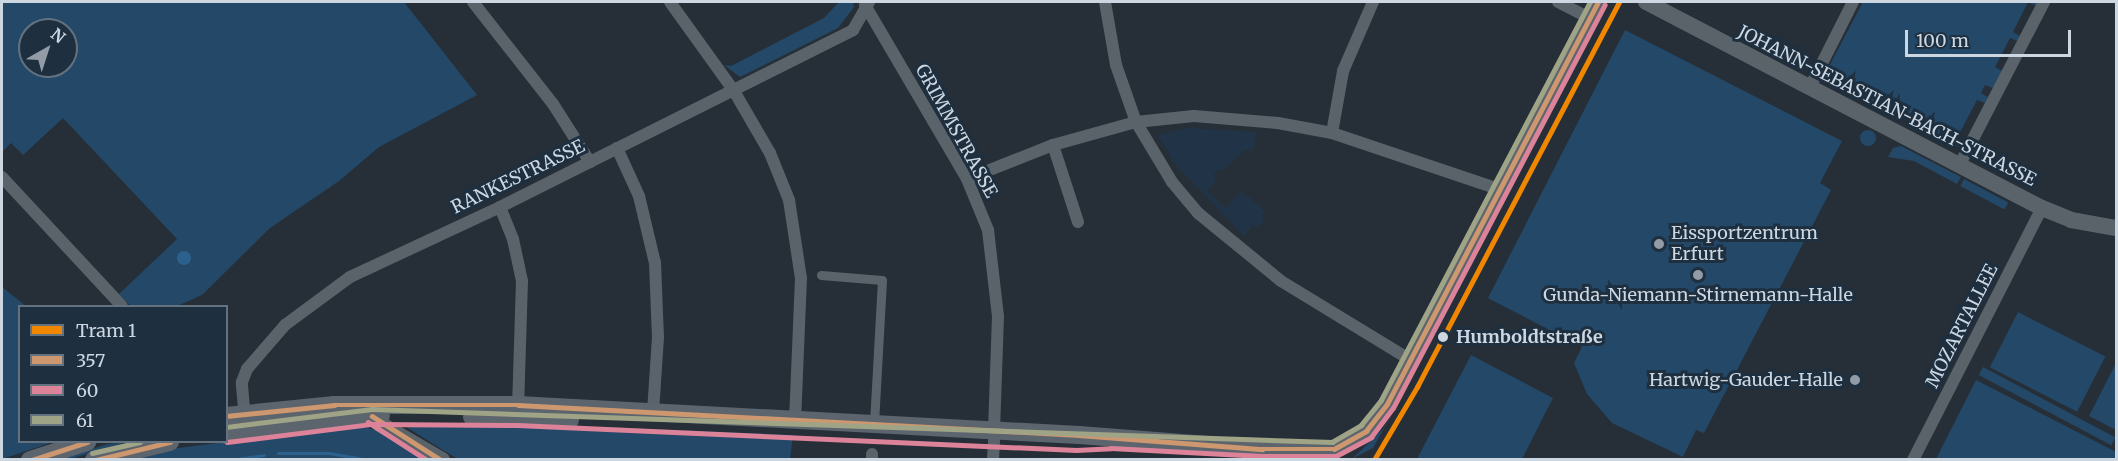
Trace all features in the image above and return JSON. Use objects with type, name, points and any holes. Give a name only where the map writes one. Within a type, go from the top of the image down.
[{"type":"main road","points":[[236,415],[518,405],[874,424],[1076,443],[1111,440],[1335,454],[1366,431],[1377,419],[1412,361],[1598,2]]},
{"type":"main road","points":[[228,435],[372,410],[518,418],[994,435]]},
{"type":"main road","points":[[30,459],[81,443]]},
{"type":"main road","points":[[94,459],[162,443]]},
{"type":"street","points":[[473,2],[553,104],[590,162]]},
{"type":"street","points":[[670,2],[734,91],[770,153],[794,219],[801,278],[795,420]]},
{"type":"street","points":[[1105,2],[1116,65],[1136,122],[1172,182],[1198,213],[1296,291],[1412,361]]},
{"type":"street","points":[[1332,133],[1343,71],[1373,2]]},
{"type":"street","points":[[1558,2],[1589,18]]},
{"type":"street","name":"JOHANN-SEBASTIAN-BACH-STRASSE","points":[[1646,2],[2042,208],[2079,222],[2116,228]]},
{"type":"street","points":[[1810,87],[1853,2]]},
{"type":"street","points":[[1959,166],[2044,2]]},
{"type":"street","name":"RANKESTRASSE","points":[[247,433],[236,415],[242,382],[254,361],[285,325],[350,277],[500,207],[853,30],[866,4]]},
{"type":"street","name":"GRIMMSTRASSE","points":[[866,4],[967,179],[988,231],[996,277],[993,459]]},
{"type":"street","points":[[967,179],[1053,145],[1136,122],[1224,117],[1332,133],[1424,161],[1501,190]]},
{"type":"street","points":[[1053,145],[1078,222]]},
{"type":"street","points":[[617,148],[639,196],[655,263],[658,337],[653,412]]},
{"type":"street","points":[[2,177],[121,305]]},
{"type":"street","points":[[500,207],[513,239],[522,281],[518,405]]},
{"type":"street","name":"MOZARTALLEE","points":[[1913,459],[2042,208]]},
{"type":"street","points":[[821,276],[882,280],[874,424]]},
{"type":"street","points":[[372,410],[380,424],[442,459]]},
{"type":"shaded area","points":[[2,2],[404,2],[477,95],[379,147],[339,181],[270,228],[202,295],[179,305],[130,305],[119,294],[177,239],[63,118],[23,155],[11,143],[2,152]]},
{"type":"shaded area","points":[[839,2],[853,2],[854,7],[838,28],[740,77],[724,65],[731,66],[824,18]]},
{"type":"shaded area","points":[[1863,2],[2028,2],[2013,32],[2020,36],[2017,41],[2010,38],[1995,67],[2002,71],[1993,88],[1985,85],[1981,93],[1988,97],[1985,103],[1977,100],[1956,140],[1963,144],[1961,148],[1828,78],[1826,72]]},
{"type":"shaded area","name":"Eissportzentrum Erfurt","points":[[1625,30],[1842,141],[1820,183],[1831,190],[1704,433],[1696,430],[1683,457],[1612,423],[1587,394],[1574,363],[1582,347],[1488,298]]},
{"type":"shaded area","points":[[1188,128],[1257,132],[1253,150],[1244,150],[1225,170],[1218,169],[1214,175],[1217,179],[1207,191],[1226,208],[1240,192],[1265,211],[1262,216],[1265,219],[1257,228],[1253,225],[1244,236],[1175,164],[1158,135]]},
{"type":"shaded area","points":[[1865,130],[1871,130],[1876,138],[1874,144],[1865,146],[1860,141],[1860,135]]},
{"type":"shaded area","points":[[1901,146],[1961,177],[1957,184],[1914,161],[1888,157],[1893,148]]},
{"type":"shaded area","points":[[1964,179],[2008,202],[2004,210],[1960,186]]},
{"type":"shaded area","points":[[184,251],[189,253],[191,258],[189,263],[184,265],[179,263],[177,258],[179,253]]},
{"type":"shaded area","points":[[2,287],[25,305],[18,305],[18,443],[50,443],[2,459]]},
{"type":"shaded area","points":[[2018,312],[2105,356],[2077,412],[1990,367]]},
{"type":"shaded area","points":[[1471,355],[1553,398],[1522,459],[1417,459]]},
{"type":"shaded area","points":[[2116,363],[2116,430],[2089,416]]},
{"type":"shaded area","points":[[1983,367],[2115,437],[2111,445],[1979,375]]},
{"type":"shaded area","points":[[1976,380],[2116,452],[2116,459],[1936,459]]},
{"type":"shaded area","points":[[1395,409],[1373,448],[1352,459],[1383,429]]},
{"type":"shaded area","points":[[356,425],[380,431],[430,460],[125,460],[171,449]]},
{"type":"shaded area","points":[[403,425],[602,427],[793,435],[790,459],[459,460]]},
{"type":"shaded area","points":[[124,443],[70,459],[55,460],[108,444]]},
{"type":"waterway","points":[[278,453],[329,453],[367,460]]},
{"type":"waterway","points":[[229,460],[264,455]]},
{"type":"tram line","name":"1","points":[[1374,460],[1417,387],[1619,2]]},
{"type":"transit line","name":"61","points":[[228,427],[372,409],[1332,442],[1361,425],[1381,400],[1590,2]]},
{"type":"transit line","name":"357","points":[[228,416],[334,405],[518,405],[1079,435],[1262,449],[1334,449],[1366,431],[1387,404],[1598,2]]},
{"type":"transit line","name":"60","points":[[228,442],[372,424],[517,425],[1076,450],[1111,448],[1262,456],[1336,456],[1371,437],[1393,408],[1605,5]]},
{"type":"transit line","name":"357","points":[[372,416],[441,460]]},
{"type":"transit line","name":"60","points":[[368,422],[427,460]]},
{"type":"transit line","name":"357","points":[[32,460],[84,443]]},
{"type":"transit line","name":"61","points":[[92,453],[136,443]]},
{"type":"transit line","name":"357","points":[[96,460],[166,443]]},
{"type":"place","name":"Eissportzentrum Erfurt","points":[[1659,244]]},
{"type":"place","name":"Gunda-Niemann-Stirnemann-Halle","points":[[1698,275]]},
{"type":"place","name":"Humboldtstraße","points":[[1443,337]]},
{"type":"place","name":"Hartwig-Gauder-Halle","points":[[1855,380]]}]
